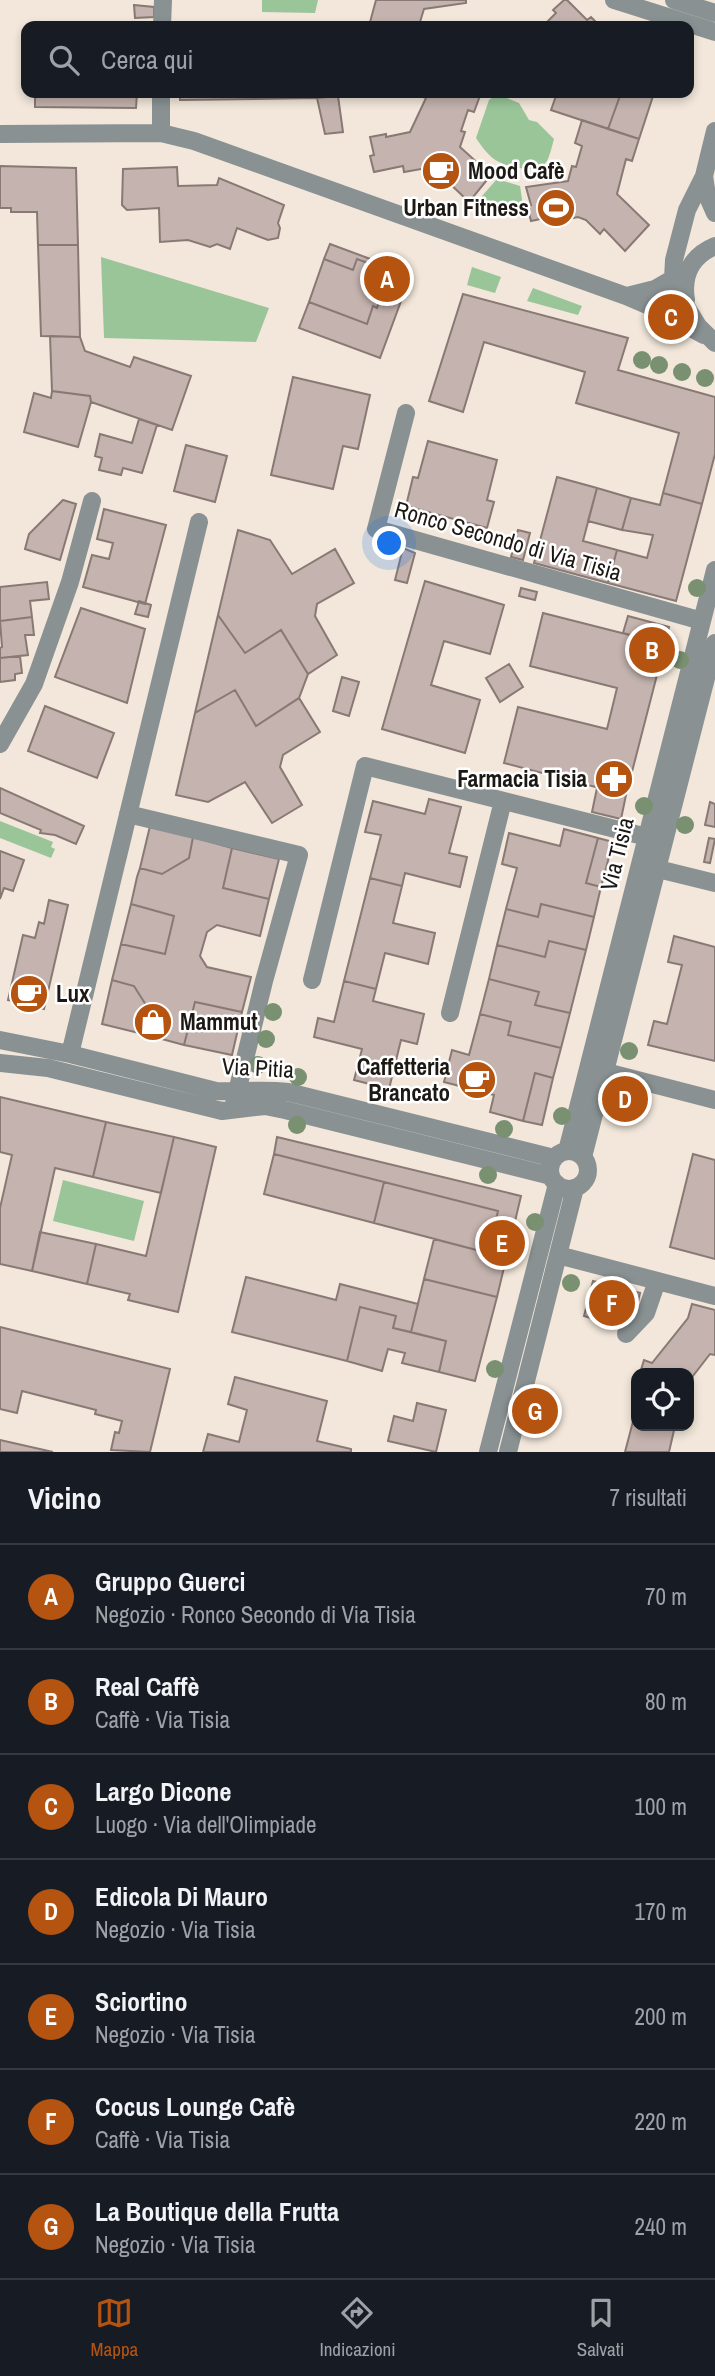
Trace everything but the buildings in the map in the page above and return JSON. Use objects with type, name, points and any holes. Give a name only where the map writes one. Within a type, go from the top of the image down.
[{"type":"street","points":[[162,21],[163,0]]},
{"type":"street","points":[[614,0],[680,21]]},
{"type":"street","points":[[674,0],[715,13]]},
{"type":"street","points":[[694,25],[715,32]]},
{"type":"street","points":[[161,98],[161,132]]},
{"type":"street","points":[[710,339],[688,307],[674,260],[687,210],[704,176],[715,131]]},
{"type":"street","points":[[0,134],[161,132],[194,141],[626,296],[710,339]]},
{"type":"street","points":[[704,176],[707,195],[715,213]]},
{"type":"street","points":[[626,296],[643,294],[680,275],[701,254],[715,246]]},
{"type":"street","name":"Ronco Secondo di Via Tisia","points":[[406,413],[376,528],[702,621]]},
{"type":"street","points":[[0,744],[34,684],[70,582],[92,502]]},
{"type":"street","points":[[70,1054],[199,522]]},
{"type":"street","name":"Via Tisia","points":[[488,1452],[565,1169],[715,570]]},
{"type":"street","name":"Via Tisia","points":[[508,1452],[558,1255],[565,1169],[606,1072],[715,643]]},
{"type":"street","points":[[312,980],[365,766],[647,837]]},
{"type":"street","points":[[450,1013],[503,801]]},
{"type":"street","points":[[128,814],[299,855],[264,981],[235,1102]]},
{"type":"street","points":[[658,869],[715,883]]},
{"type":"street","name":"Via Pitia","points":[[0,1040],[70,1054],[216,1091],[235,1102],[285,1110],[565,1169]]},
{"type":"street","name":"Via Pitia","points":[[0,1063],[48,1068],[211,1109],[235,1102]]},
{"type":"street","points":[[606,1072],[715,1100]]},
{"type":"street","points":[[558,1255],[715,1296]]},
{"type":"street","points":[[626,1334],[646,1313],[657,1281]]},
{"type":"green space","points":[[262,0],[318,0],[315,13],[262,12]]},
{"type":"green space","points":[[507,98],[519,103],[529,120],[537,122],[554,139],[548,159],[543,165],[531,169],[517,168],[495,160],[483,148],[476,138],[489,100]]},
{"type":"green space","points":[[497,179],[520,186],[525,219],[475,204]]},
{"type":"green space","points":[[101,257],[269,308],[256,342],[104,338]]},
{"type":"green space","points":[[472,267],[501,277],[495,293],[467,285]]},
{"type":"green space","points":[[533,288],[582,306],[578,315],[527,301]]},
{"type":"green space","points":[[0,821],[53,842],[51,847],[55,849],[51,858],[0,838]]},
{"type":"green space","points":[[63,1180],[144,1201],[134,1241],[53,1221]]},
{"type":"place","name":"Mood Cafè","points":[[441,171]]},
{"type":"place","name":"Urban Fitness","points":[[556,208]]},
{"type":"place","name":"Gruppo Guerci","points":[[387,279]]},
{"type":"place","name":"Largo Dicone","points":[[671,317]]},
{"type":"place","name":"Real Caffè","points":[[652,650]]},
{"type":"place","name":"Farmacia Tisia","points":[[614,779]]},
{"type":"place","name":"Lux","points":[[29,994]]},
{"type":"place","name":"Mammut","points":[[153,1022]]},
{"type":"place","name":"Caffetteria Brancato","points":[[477,1080]]},
{"type":"place","name":"Edicola Di Mauro","points":[[625,1099]]},
{"type":"place","name":"Sciortino","points":[[502,1243]]},
{"type":"place","name":"Cocus Lounge Cafè","points":[[612,1303]]},
{"type":"place","name":"La Boutique della Frutta","points":[[535,1411]]}]
